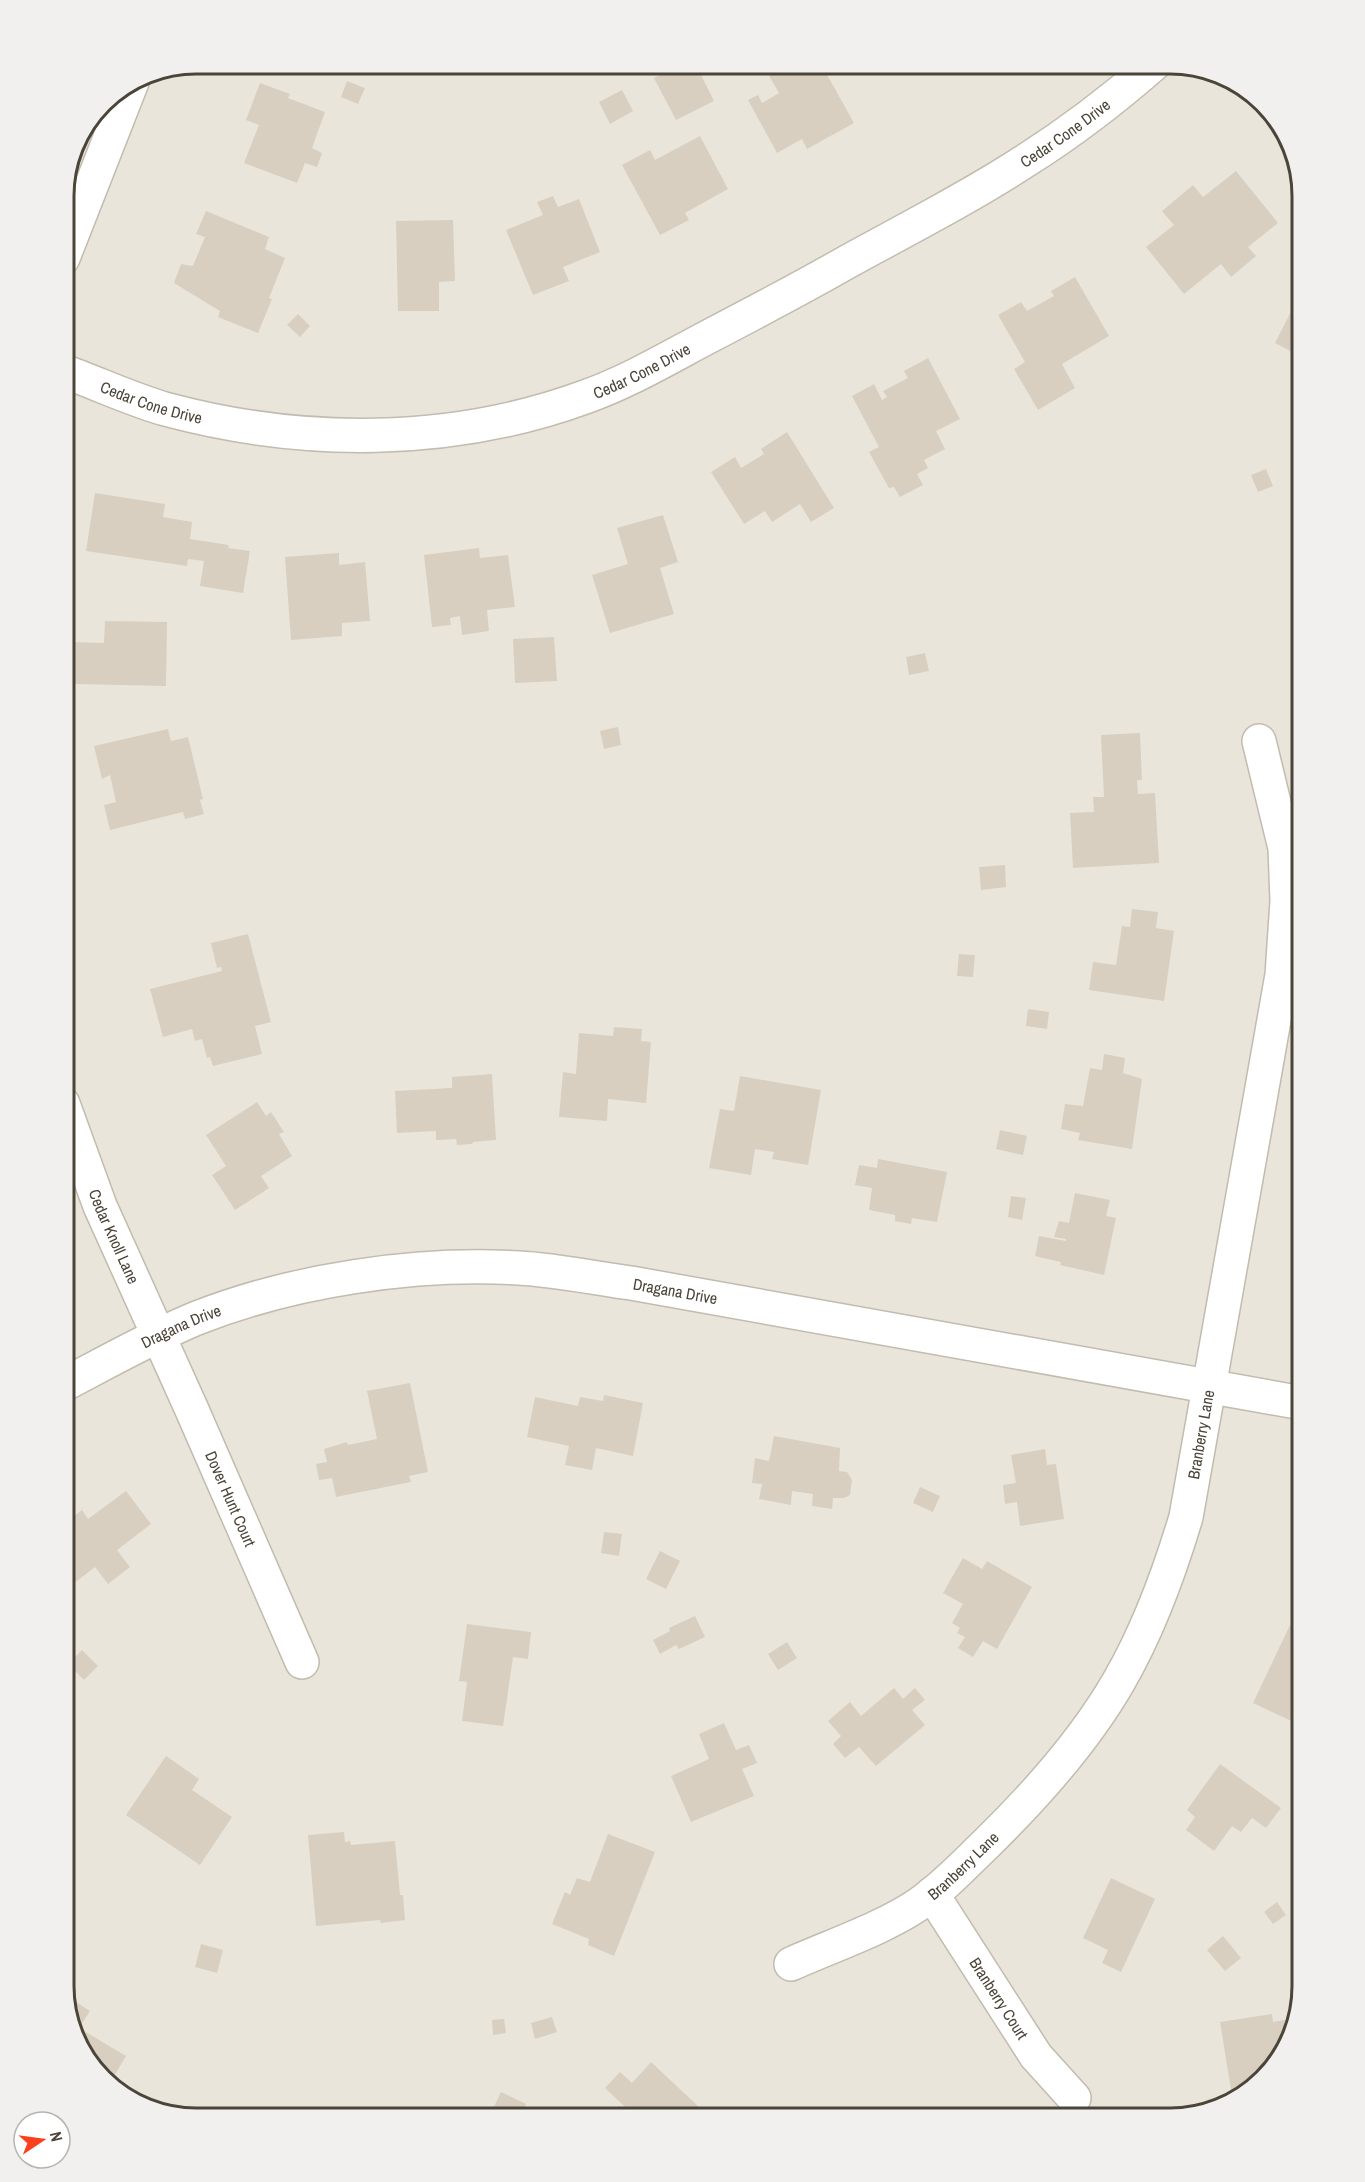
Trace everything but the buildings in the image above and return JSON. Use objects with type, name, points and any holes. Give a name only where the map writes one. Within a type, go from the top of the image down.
[{"type":"street","name":"Cedar Cone Drive","points":[[74,375],[162,408],[249,428],[360,436],[424,434],[489,423],[555,407],[639,374],[970,194],[1027,160],[1098,110],[1142,74]]},
{"type":"street","points":[[74,230],[127,95]]},
{"type":"street","name":"Branberry Lane","points":[[791,1964],[896,1917],[920,1903],[944,1884],[1028,1803],[1090,1725],[1119,1681],[1154,1611],[1186,1517],[1282,975],[1287,901],[1285,848],[1259,741]]},
{"type":"street","name":"Cedar Knoll Lane","points":[[73,1133],[100,1206],[158,1336]]},
{"type":"street","name":"Dragana Drive","points":[[73,1380],[198,1318],[291,1288],[334,1280],[441,1268],[519,1268],[631,1283],[1292,1401]]},
{"type":"street","name":"Dover Hunt Court","points":[[158,1336],[302,1662]]},
{"type":"street","name":"Branberry Court","points":[[932,1894],[1036,2056],[1074,2098]]},
{"type":"shaded area","points":[[187,74],[1178,74],[1209,80],[1237,94],[1261,115],[1279,141],[1287,164],[1292,195],[1292,1987],[1285,2026],[1271,2054],[1250,2078],[1224,2096],[1201,2104],[1170,2108],[187,2108],[156,2102],[128,2088],[104,2067],[86,2041],[76,2010],[73,1987],[74,187],[78,164],[86,141],[109,109],[134,90],[149,83]]}]
